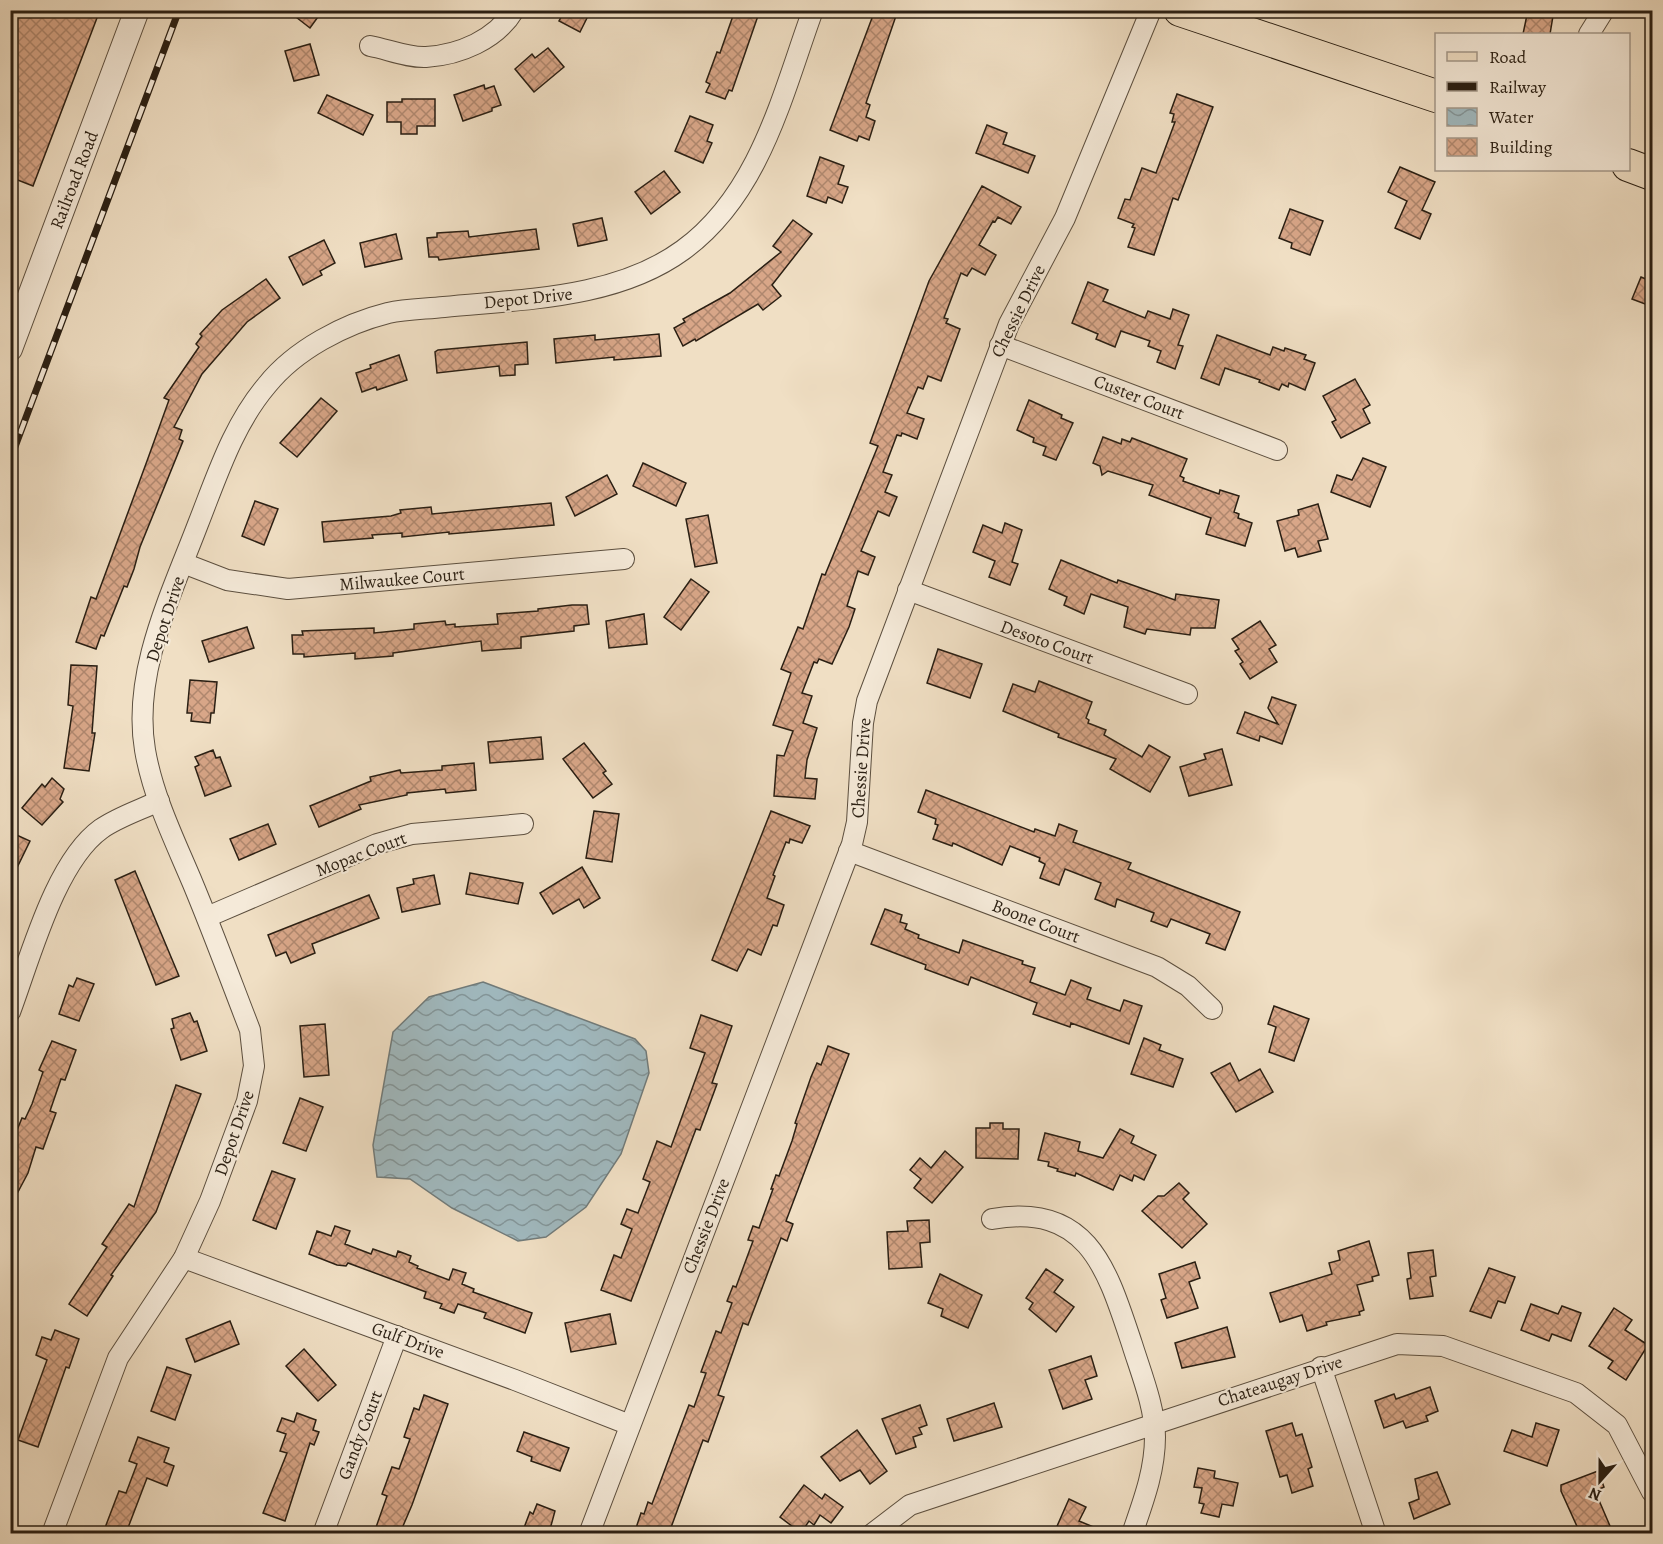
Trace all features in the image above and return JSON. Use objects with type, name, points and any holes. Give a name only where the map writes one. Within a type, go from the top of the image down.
[{"type":"main road","points":[[1180,10],[1435,95]]},
{"type":"main road","points":[[1630,165],[1653,174]]},
{"type":"street","name":"Railroad Road","points":[[10,349],[137,10]]},
{"type":"street","points":[[370,46],[424,57],[466,48],[488,37],[508,20],[514,10]]},
{"type":"street","name":"Depot Drive","points":[[52,1533],[118,1358],[184,1258],[210,1201],[243,1112],[254,1066],[250,1030],[159,801],[145,749],[143,699],[153,646],[183,562],[234,433],[267,384],[298,355],[349,326],[389,313],[578,293],[644,273],[682,251],[715,224],[741,190],[764,144],[813,10]]},
{"type":"street","name":"Chessie Drive","points":[[589,1533],[849,851],[857,822],[865,708],[908,590],[1014,311],[1065,218],[1151,10]]},
{"type":"street","points":[[1590,33],[1604,10]]},
{"type":"street","name":"Custer Court","points":[[1000,345],[1277,450]]},
{"type":"street","name":"Milwaukee Court","points":[[183,562],[227,580],[288,589],[624,559]]},
{"type":"street","name":"Desoto Court","points":[[908,590],[1187,694]]},
{"type":"street","points":[[10,1012],[62,876],[75,854],[101,829],[159,801]]},
{"type":"street","name":"Mopac Court","points":[[207,917],[377,844],[412,834],[523,824]]},
{"type":"street","name":"Boone Court","points":[[849,851],[1157,967],[1188,986],[1212,1009]]},
{"type":"street","points":[[992,1220],[1012,1216],[1049,1220],[1071,1230],[1091,1247],[1112,1282],[1143,1378],[1155,1436],[1150,1483],[1132,1533]]},
{"type":"street","name":"Gulf Drive","points":[[184,1258],[630,1425]]},
{"type":"street","name":"Gandy Court","points":[[323,1533],[397,1336]]},
{"type":"street","name":"Chateaugay Drive","points":[[872,1533],[910,1505],[1396,1344],[1443,1346],[1576,1393],[1617,1425],[1653,1492]]},
{"type":"street","points":[[1321,1367],[1376,1533]]},
{"type":"water","points":[[483,982],[635,1039],[646,1051],[649,1073],[621,1154],[586,1207],[546,1237],[518,1241],[452,1208],[410,1179],[377,1177],[373,1145],[393,1032],[429,997]]},
{"type":"building","points":[[10,10],[100,10],[33,186],[10,177]]},
{"type":"building","points":[[287,10],[323,10],[310,28]]},
{"type":"building","points":[[565,10],[591,10],[580,32],[559,21]]},
{"type":"building","points":[[735,10],[760,10],[732,91],[729,90],[725,99],[706,92],[710,84],[706,82],[717,52],[720,53]]},
{"type":"building","points":[[875,10],[898,10],[866,103],[870,105],[866,117],[875,121],[869,140],[859,136],[857,141],[830,130]]},
{"type":"building","points":[[1528,10],[1554,10],[1550,33],[1523,33]]},
{"type":"building","points":[[310,44],[319,75],[294,81],[285,51]]},
{"type":"building","points":[[548,48],[564,67],[534,92],[515,69],[532,54],[535,58]]},
{"type":"building","points":[[484,85],[485,89],[494,86],[501,105],[492,108],[492,111],[463,121],[454,95]]},
{"type":"building","points":[[1177,94],[1213,107],[1178,200],[1173,198],[1154,255],[1128,247],[1135,228],[1132,227],[1134,224],[1118,218],[1125,199],[1130,200],[1142,168],[1156,173],[1175,122],[1172,122],[1174,114],[1170,113]]},
{"type":"building","points":[[327,95],[373,115],[363,135],[318,113]]},
{"type":"building","points":[[402,99],[435,99],[435,126],[417,126],[417,134],[401,134],[401,122],[387,122],[387,102],[402,102]]},
{"type":"building","points":[[690,116],[713,125],[707,141],[712,143],[703,163],[675,151]]},
{"type":"building","points":[[987,125],[1007,133],[1003,144],[1035,156],[1028,173],[976,153]]},
{"type":"building","points":[[820,157],[844,166],[838,184],[848,187],[842,203],[828,197],[826,203],[807,196]]},
{"type":"building","points":[[1400,167],[1435,182],[1422,210],[1431,214],[1420,239],[1395,228],[1407,201],[1388,192]]},
{"type":"building","points":[[664,171],[680,192],[651,214],[635,192]]},
{"type":"building","points":[[982,186],[1021,207],[1011,224],[998,217],[995,222],[993,221],[979,245],[996,255],[985,275],[972,268],[967,276],[961,273],[944,318],[948,319],[946,323],[960,329],[941,381],[928,376],[923,389],[918,387],[907,413],[924,419],[917,439],[902,433],[901,436],[897,435],[883,472],[892,475],[885,492],[897,497],[889,516],[878,511],[861,551],[875,557],[868,575],[858,571],[847,606],[855,609],[849,627],[832,664],[819,659],[817,663],[814,662],[802,693],[812,696],[803,723],[817,728],[807,760],[805,778],[817,779],[815,799],[774,796],[777,755],[784,756],[793,731],[773,725],[791,673],[781,669],[798,627],[803,629],[822,574],[825,575],[878,446],[870,443],[929,281]]},
{"type":"building","points":[[1290,209],[1323,221],[1310,255],[1291,248],[1292,243],[1279,238]]},
{"type":"building","points":[[602,218],[607,240],[578,246],[573,224]]},
{"type":"building","points":[[793,220],[812,234],[772,285],[781,296],[763,310],[758,304],[696,341],[695,339],[683,346],[674,328],[685,322],[683,319],[730,293],[781,252],[773,246]]},
{"type":"building","points":[[536,229],[539,249],[439,260],[438,257],[429,257],[427,238],[437,237],[437,233],[468,231],[469,237]]},
{"type":"building","points":[[396,234],[402,259],[365,267],[360,243]]},
{"type":"building","points":[[324,240],[335,263],[320,271],[322,275],[303,285],[289,257]]},
{"type":"building","points":[[1641,277],[1653,282],[1653,307],[1632,299]]},
{"type":"building","points":[[266,279],[280,298],[247,322],[202,374],[174,427],[182,430],[179,439],[183,441],[140,547],[127,587],[124,586],[104,636],[101,635],[96,649],[76,642],[91,597],[96,599],[169,400],[164,398],[199,347],[196,344],[202,336],[200,334],[222,310]]},
{"type":"building","points":[[1088,282],[1108,290],[1103,301],[1145,318],[1148,311],[1170,319],[1173,309],[1189,315],[1178,345],[1183,346],[1175,369],[1157,362],[1161,351],[1148,346],[1150,341],[1121,331],[1115,347],[1096,339],[1098,334],[1072,323]]},
{"type":"building","points":[[659,334],[661,356],[614,360],[614,357],[556,363],[554,339],[595,335],[595,340]]},
{"type":"building","points":[[1217,335],[1270,355],[1273,347],[1284,351],[1285,348],[1306,355],[1304,359],[1315,363],[1305,390],[1289,383],[1288,387],[1282,384],[1279,390],[1259,382],[1260,380],[1225,368],[1219,385],[1201,378]]},
{"type":"building","points":[[527,342],[528,364],[515,365],[515,375],[500,376],[499,366],[437,373],[435,352],[438,350]]},
{"type":"building","points":[[399,355],[407,380],[377,390],[376,387],[362,392],[356,373],[371,368],[370,365]]},
{"type":"building","points":[[1355,379],[1370,405],[1363,409],[1370,423],[1341,438],[1332,422],[1336,420],[1323,396]]},
{"type":"building","points":[[321,398],[337,411],[297,457],[280,443]]},
{"type":"building","points":[[1029,400],[1062,415],[1061,418],[1073,423],[1056,460],[1043,455],[1046,447],[1033,442],[1034,438],[1017,430]]},
{"type":"building","points":[[1103,437],[1121,444],[1122,439],[1130,442],[1132,438],[1187,459],[1180,476],[1184,478],[1183,481],[1219,494],[1220,490],[1239,496],[1234,512],[1239,514],[1238,518],[1252,523],[1245,546],[1206,534],[1211,518],[1149,495],[1153,485],[1108,471],[1102,475],[1100,466],[1093,463]]},
{"type":"building","points":[[1363,458],[1386,467],[1370,507],[1331,492],[1337,475],[1352,480]]},
{"type":"building","points":[[643,463],[686,483],[676,506],[633,486]]},
{"type":"building","points":[[607,475],[617,494],[575,516],[566,497]]},
{"type":"building","points":[[255,501],[278,509],[264,545],[242,536]]},
{"type":"building","points":[[551,503],[554,525],[402,537],[402,533],[372,535],[373,538],[324,542],[322,522],[391,516],[401,513],[400,510],[431,507],[432,514]]},
{"type":"building","points":[[1318,504],[1328,539],[1318,541],[1321,551],[1298,557],[1295,548],[1285,551],[1277,521],[1299,515],[1298,510]]},
{"type":"building","points":[[708,515],[717,563],[695,567],[686,519]]},
{"type":"building","points":[[1005,523],[1022,530],[1012,562],[1018,564],[1010,585],[989,577],[995,561],[973,552],[983,525],[1002,533]]},
{"type":"building","points":[[1061,560],[1117,583],[1118,580],[1175,600],[1176,594],[1219,600],[1215,628],[1191,628],[1190,635],[1147,629],[1145,634],[1124,627],[1128,607],[1091,594],[1084,614],[1064,605],[1067,597],[1049,589]]},
{"type":"building","points":[[691,579],[709,592],[681,630],[664,617]]},
{"type":"building","points":[[587,605],[589,624],[574,626],[574,631],[521,637],[521,648],[482,651],[481,641],[393,653],[393,656],[355,659],[355,653],[304,657],[304,654],[293,654],[292,635],[303,635],[302,631],[374,628],[374,633],[414,629],[414,624],[445,621],[446,625],[455,624],[455,627],[498,624],[497,614],[538,611],[538,609]]},
{"type":"building","points":[[644,614],[647,644],[609,648],[606,621]]},
{"type":"building","points":[[1260,621],[1276,645],[1269,649],[1277,662],[1250,679],[1240,664],[1243,662],[1235,651],[1239,649],[1232,639]]},
{"type":"building","points":[[247,627],[254,648],[209,662],[202,641]]},
{"type":"building","points":[[938,649],[982,664],[970,698],[927,683]]},
{"type":"building","points":[[71,665],[97,666],[92,733],[95,733],[89,771],[64,768],[73,706],[68,705]]},
{"type":"building","points":[[190,680],[217,682],[214,713],[211,713],[210,723],[191,721],[192,713],[187,713]]},
{"type":"building","points":[[1039,681],[1092,702],[1086,718],[1089,720],[1088,723],[1106,730],[1104,735],[1142,757],[1149,745],[1170,757],[1150,792],[1110,769],[1116,759],[1058,737],[1059,734],[1003,711],[1013,684],[1035,692]]},
{"type":"building","points":[[1272,697],[1296,705],[1282,744],[1260,736],[1259,741],[1237,733],[1245,712],[1278,724],[1268,708]]},
{"type":"building","points":[[541,737],[543,759],[490,763],[488,742]]},
{"type":"building","points":[[584,743],[606,771],[603,773],[612,784],[593,798],[563,759]]},
{"type":"building","points":[[1222,749],[1232,785],[1189,796],[1180,767],[1206,759],[1204,754]]},
{"type":"building","points":[[213,750],[216,758],[220,757],[231,786],[205,796],[195,767],[199,765],[195,757]]},
{"type":"building","points":[[474,763],[476,790],[446,793],[445,789],[407,793],[407,795],[359,805],[361,809],[319,827],[310,806],[371,781],[370,777],[400,770],[401,773],[442,770],[442,766]]},
{"type":"building","points":[[52,778],[64,789],[60,799],[63,802],[42,825],[22,808],[42,784],[45,787]]},
{"type":"building","points":[[926,790],[1034,832],[1035,829],[1055,836],[1059,824],[1077,831],[1073,842],[1131,863],[1128,869],[1240,912],[1225,950],[1206,943],[1210,934],[1171,919],[1167,927],[1151,921],[1154,913],[1117,899],[1115,907],[1095,899],[1101,883],[1065,869],[1059,885],[1040,878],[1045,864],[1039,861],[1040,858],[1010,846],[1002,865],[953,843],[952,846],[933,839],[938,825],[935,824],[936,819],[918,812]]},
{"type":"building","points":[[594,811],[619,814],[612,862],[586,858]]},
{"type":"building","points":[[771,811],[810,826],[802,843],[790,839],[789,843],[786,842],[773,875],[775,876],[767,898],[784,905],[777,926],[773,925],[761,955],[748,949],[737,971],[712,960]]},
{"type":"building","points":[[268,824],[276,844],[239,860],[230,839]]},
{"type":"building","points":[[10,832],[30,841],[10,882]]},
{"type":"building","points":[[582,867],[600,898],[584,908],[579,899],[553,914],[540,893]]},
{"type":"building","points":[[135,871],[179,976],[156,985],[115,880]]},
{"type":"building","points":[[470,873],[523,883],[518,904],[466,894]]},
{"type":"building","points":[[434,875],[440,904],[402,912],[397,888],[414,884],[413,879]]},
{"type":"building","points":[[369,895],[379,918],[312,944],[315,953],[291,963],[286,952],[276,956],[268,935]]},
{"type":"building","points":[[885,909],[902,915],[900,922],[907,924],[905,929],[919,935],[918,938],[959,953],[963,940],[1023,961],[1022,964],[1035,968],[1030,982],[1065,995],[1071,980],[1091,988],[1087,999],[1120,1011],[1124,1000],[1142,1006],[1129,1044],[1071,1023],[1070,1027],[1033,1014],[1037,1003],[971,977],[968,985],[925,969],[926,965],[871,944]]},
{"type":"building","points":[[77,978],[94,984],[79,1021],[59,1014],[69,985],[73,987]]},
{"type":"building","points":[[1274,1006],[1309,1019],[1294,1061],[1269,1052],[1276,1027],[1268,1024]]},
{"type":"building","points":[[190,1013],[194,1022],[197,1021],[207,1051],[181,1060],[171,1029],[174,1028],[172,1019]]},
{"type":"building","points":[[701,1015],[732,1026],[712,1083],[717,1084],[700,1130],[696,1129],[631,1301],[601,1290],[614,1255],[621,1258],[632,1229],[621,1224],[627,1209],[638,1213],[650,1182],[643,1179],[657,1141],[671,1147],[705,1053],[690,1048]]},
{"type":"building","points":[[325,1024],[329,1075],[304,1077],[300,1026]]},
{"type":"building","points":[[1144,1038],[1161,1045],[1159,1050],[1183,1059],[1173,1087],[1131,1074]]},
{"type":"building","points":[[52,1041],[76,1050],[65,1080],[61,1079],[50,1111],[56,1113],[43,1149],[36,1147],[28,1173],[10,1207],[10,1147],[22,1118],[25,1119],[32,1104],[43,1072],[39,1070]]},
{"type":"building","points":[[828,1046],[849,1054],[786,1221],[793,1224],[787,1241],[781,1238],[748,1325],[743,1323],[718,1395],[724,1397],[708,1442],[703,1440],[669,1533],[643,1533],[644,1531],[636,1528],[641,1513],[644,1514],[648,1502],[652,1504],[689,1405],[694,1407],[706,1373],[701,1372],[716,1331],[721,1333],[732,1303],[727,1301],[733,1286],[736,1287],[753,1241],[748,1240],[753,1226],[759,1228],[776,1175],[779,1176],[792,1141],[797,1124],[795,1123],[811,1077],[817,1063],[821,1065]]},
{"type":"building","points":[[1230,1063],[1239,1081],[1260,1069],[1273,1092],[1236,1112],[1211,1073]]},
{"type":"building","points":[[176,1085],[201,1094],[156,1212],[111,1275],[113,1276],[87,1316],[69,1304],[107,1247],[102,1244],[129,1204],[134,1207]]},
{"type":"building","points":[[300,1098],[323,1107],[306,1151],[283,1143]]},
{"type":"building","points":[[990,1123],[1003,1123],[1003,1129],[1019,1129],[1018,1159],[976,1158],[976,1128],[990,1128]]},
{"type":"building","points":[[1120,1129],[1134,1136],[1131,1143],[1156,1155],[1144,1180],[1134,1175],[1132,1181],[1120,1175],[1113,1190],[1076,1173],[1075,1176],[1057,1171],[1058,1169],[1048,1166],[1049,1162],[1038,1160],[1045,1133],[1080,1142],[1078,1151],[1103,1158]]},
{"type":"building","points":[[945,1151],[963,1167],[932,1203],[914,1188],[921,1179],[910,1170],[920,1158],[931,1168]]},
{"type":"building","points":[[272,1171],[295,1179],[276,1229],[253,1220]]},
{"type":"building","points":[[1179,1183],[1189,1193],[1183,1199],[1207,1224],[1182,1248],[1142,1211],[1158,1196],[1164,1196]]},
{"type":"building","points":[[929,1220],[930,1242],[920,1243],[922,1267],[889,1269],[887,1232],[908,1231],[907,1221]]},
{"type":"building","points":[[335,1226],[350,1231],[345,1244],[371,1254],[373,1249],[396,1257],[398,1251],[411,1256],[409,1262],[418,1266],[417,1268],[449,1280],[453,1269],[466,1273],[462,1284],[474,1289],[473,1292],[532,1313],[525,1333],[484,1318],[486,1313],[458,1304],[454,1313],[440,1308],[442,1304],[424,1298],[426,1292],[348,1263],[346,1266],[337,1265],[309,1254],[317,1231],[331,1236]]},
{"type":"building","points":[[1369,1241],[1379,1275],[1372,1277],[1373,1281],[1357,1285],[1364,1310],[1359,1312],[1360,1315],[1326,1322],[1327,1325],[1307,1331],[1302,1315],[1280,1322],[1270,1293],[1332,1274],[1329,1263],[1340,1260],[1338,1251]]},
{"type":"building","points":[[1433,1250],[1436,1276],[1430,1277],[1433,1296],[1410,1299],[1407,1279],[1411,1278],[1408,1253]]},
{"type":"building","points":[[1195,1262],[1200,1278],[1189,1282],[1198,1308],[1167,1318],[1161,1300],[1166,1298],[1159,1274]]},
{"type":"building","points":[[1489,1268],[1515,1277],[1505,1303],[1498,1301],[1491,1318],[1470,1311]]},
{"type":"building","points":[[1046,1269],[1063,1280],[1054,1292],[1074,1307],[1056,1332],[1029,1309],[1033,1303],[1026,1298]]},
{"type":"building","points":[[940,1274],[982,1295],[968,1328],[941,1316],[943,1309],[928,1303]]},
{"type":"building","points":[[1531,1304],[1558,1314],[1562,1306],[1581,1313],[1571,1341],[1552,1334],[1549,1341],[1521,1330]]},
{"type":"building","points":[[1614,1308],[1632,1320],[1625,1330],[1648,1345],[1626,1380],[1608,1368],[1613,1361],[1589,1346]]},
{"type":"building","points":[[610,1314],[616,1344],[571,1352],[565,1323]]},
{"type":"building","points":[[230,1321],[239,1344],[195,1362],[186,1339]]},
{"type":"building","points":[[1227,1327],[1235,1357],[1182,1368],[1175,1343]]},
{"type":"building","points":[[55,1330],[79,1339],[69,1368],[66,1367],[38,1447],[18,1440],[47,1360],[36,1355],[42,1337],[51,1340]]},
{"type":"building","points":[[304,1349],[336,1385],[318,1401],[286,1366]]},
{"type":"building","points":[[1091,1356],[1097,1376],[1085,1380],[1092,1399],[1063,1409],[1049,1370]]},
{"type":"building","points":[[167,1367],[191,1375],[175,1420],[151,1411]]},
{"type":"building","points":[[1430,1387],[1438,1411],[1426,1416],[1428,1421],[1406,1428],[1403,1421],[1384,1428],[1375,1401],[1394,1394],[1396,1399]]},
{"type":"building","points":[[424,1395],[448,1404],[412,1505],[400,1533],[374,1533],[387,1496],[382,1494],[392,1467],[399,1469],[410,1439],[404,1437],[414,1408],[419,1410]]},
{"type":"building","points":[[994,1403],[1002,1427],[954,1441],[947,1419]]},
{"type":"building","points":[[920,1405],[927,1425],[919,1428],[922,1434],[913,1437],[916,1447],[896,1454],[882,1419]]},
{"type":"building","points":[[297,1413],[316,1420],[313,1430],[319,1432],[314,1445],[310,1443],[285,1521],[263,1513],[287,1453],[280,1451],[286,1434],[277,1431],[282,1418],[294,1422]]},
{"type":"building","points":[[1292,1423],[1296,1436],[1302,1434],[1312,1467],[1308,1469],[1313,1486],[1292,1493],[1287,1475],[1280,1477],[1266,1431]]},
{"type":"building","points":[[1536,1423],[1559,1430],[1547,1466],[1504,1451],[1512,1430],[1532,1437]]},
{"type":"building","points":[[857,1430],[887,1471],[870,1484],[860,1470],[840,1481],[821,1457]]},
{"type":"building","points":[[524,1432],[569,1448],[560,1471],[531,1461],[532,1457],[517,1451]]},
{"type":"building","points":[[138,1437],[169,1448],[164,1462],[174,1466],[167,1486],[147,1478],[126,1533],[103,1533],[119,1491],[126,1493],[137,1464],[129,1461]]},
{"type":"building","points":[[1198,1468],[1215,1471],[1214,1478],[1238,1483],[1233,1506],[1222,1504],[1219,1517],[1201,1513],[1204,1504],[1199,1503],[1202,1488],[1194,1487]]},
{"type":"building","points":[[1598,1471],[1604,1487],[1595,1491],[1613,1533],[1580,1533],[1561,1491],[1561,1485]]},
{"type":"building","points":[[1437,1472],[1450,1504],[1414,1519],[1409,1503],[1419,1499],[1415,1479]]},
{"type":"building","points":[[804,1485],[822,1499],[825,1494],[843,1507],[831,1523],[820,1515],[814,1525],[809,1521],[801,1533],[780,1517]]},
{"type":"building","points":[[1069,1499],[1086,1507],[1079,1521],[1108,1533],[1054,1533]]},
{"type":"building","points":[[537,1504],[555,1511],[549,1533],[522,1533],[530,1512],[533,1514]]},
{"type":"railway","points":[[10,460],[179,10]]}]
